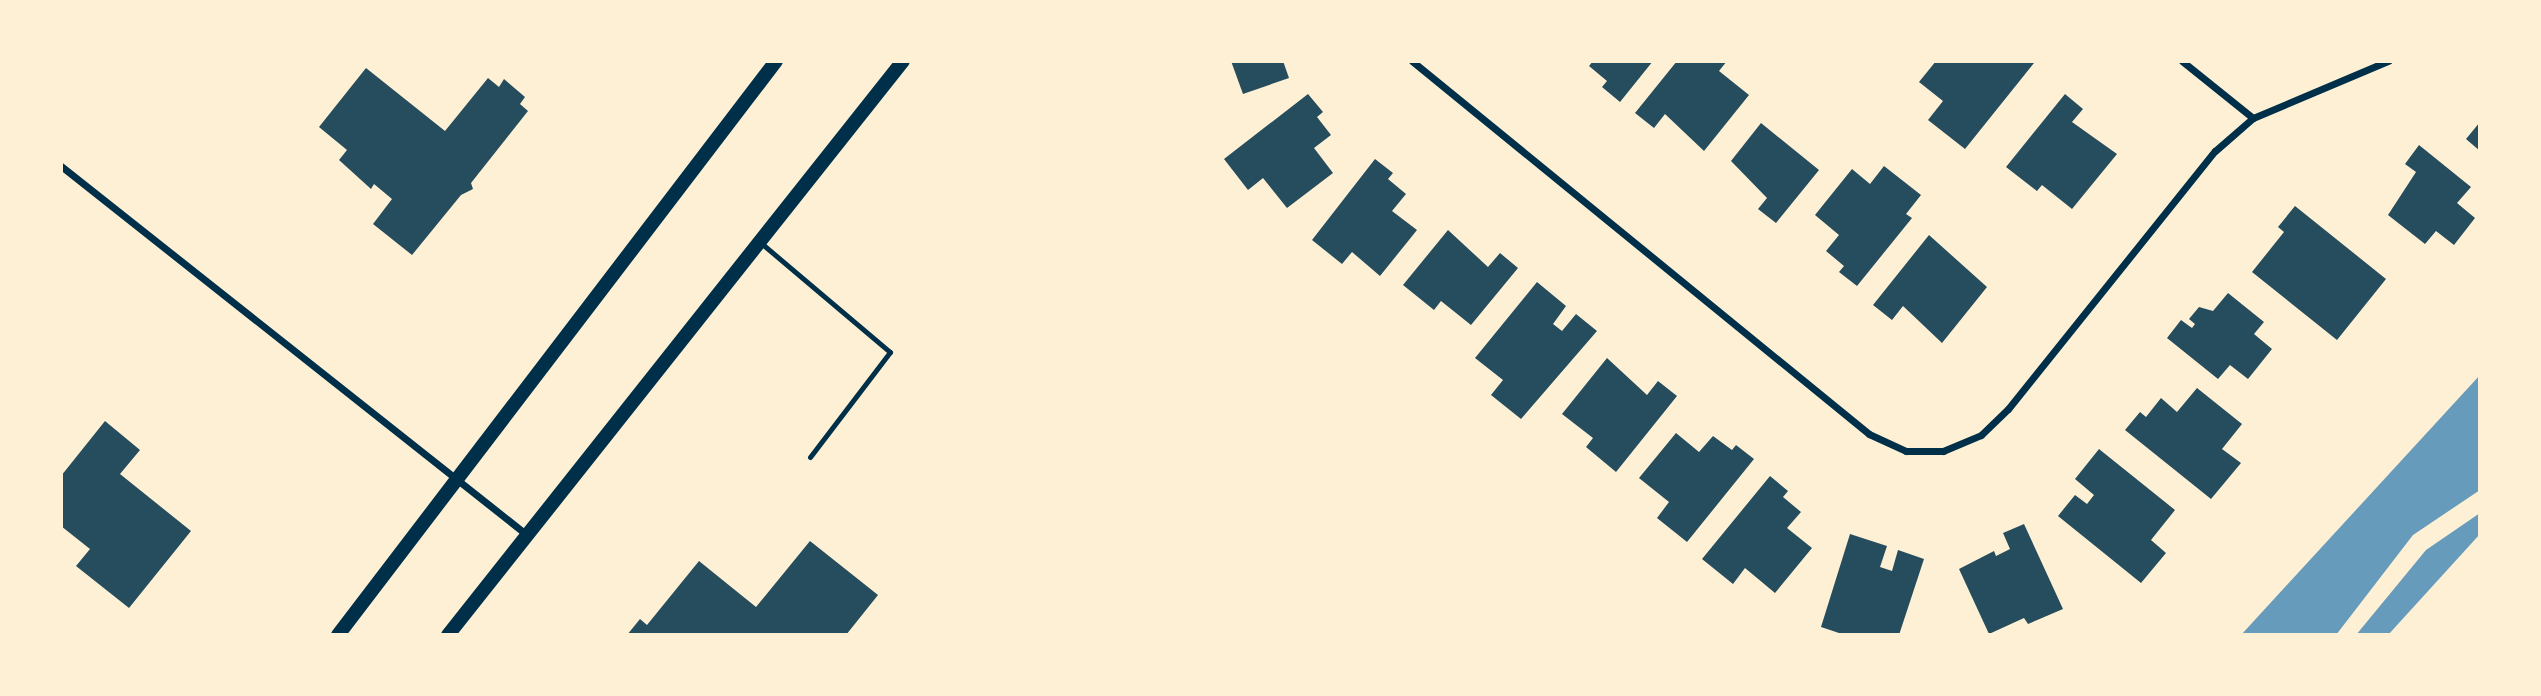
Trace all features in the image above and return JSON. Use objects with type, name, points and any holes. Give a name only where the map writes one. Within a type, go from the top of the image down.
[{"type":"main road","points":[[338,635],[776,61]]},
{"type":"main road","points":[[448,635],[903,61]]},
{"type":"street","points":[[1412,61],[1869,434],[1906,451],[1943,451],[1981,435],[2008,409],[2215,151],[2253,118],[2388,61]]},
{"type":"street","points":[[2182,61],[2253,118]]},
{"type":"street","points":[[61,166],[528,535]]},
{"type":"lane","points":[[760,242],[890,352],[810,457]]},
{"type":"water","points":[[2480,375],[2480,490],[2413,535],[2336,635],[2241,635]]},
{"type":"water","points":[[2480,513],[2480,534],[2388,635],[2356,635],[2426,550]]},
{"type":"building","points":[[1231,61],[1283,61],[1289,78],[1243,94]]},
{"type":"building","points":[[1593,61],[1653,61],[1620,102],[1602,87],[1607,81],[1589,66]]},
{"type":"building","points":[[1677,61],[1727,61],[1719,71],[1749,95],[1704,151],[1665,114],[1654,128],[1635,113]]},
{"type":"building","points":[[1936,61],[2034,63],[1965,149],[1928,120],[1943,101],[1919,82]]},
{"type":"building","points":[[366,68],[445,131],[488,78],[499,87],[504,79],[525,97],[520,104],[528,111],[471,183],[473,189],[461,195],[412,255],[373,224],[392,199],[374,184],[371,189],[339,160],[347,150],[319,127]]},
{"type":"building","points":[[1308,94],[1323,112],[1317,117],[1331,135],[1314,148],[1333,173],[1287,208],[1263,178],[1248,190],[1224,159]]},
{"type":"building","points":[[2065,94],[2083,109],[2072,122],[2117,154],[2072,209],[2042,185],[2037,191],[2006,167]]},
{"type":"building","points":[[2480,122],[2480,151],[2466,139]]},
{"type":"building","points":[[1761,123],[1819,170],[1776,223],[1758,209],[1767,198],[1731,161]]},
{"type":"building","points":[[2419,145],[2471,187],[2457,203],[2475,218],[2454,245],[2436,231],[2425,244],[2388,215],[2416,172],[2405,164]]},
{"type":"building","points":[[1375,159],[1393,173],[1388,179],[1406,194],[1392,211],[1417,230],[1380,276],[1352,252],[1342,264],[1312,240]]},
{"type":"building","points":[[1884,166],[1921,195],[1906,214],[1912,218],[1857,286],[1839,272],[1844,266],[1826,251],[1839,235],[1815,215],[1852,169],[1870,184]]},
{"type":"building","points":[[2295,206],[2386,279],[2337,340],[2252,272],[2284,232],[2278,227]]},
{"type":"building","points":[[1448,230],[1488,267],[1500,253],[1518,268],[1471,325],[1441,301],[1434,310],[1403,285]]},
{"type":"building","points":[[1929,235],[1987,287],[1942,343],[1903,306],[1892,320],[1873,305]]},
{"type":"building","points":[[1537,282],[1566,306],[1553,324],[1562,331],[1576,314],[1597,331],[1521,419],[1491,395],[1503,380],[1475,358]]},
{"type":"building","points":[[2228,293],[2264,322],[2254,334],[2272,349],[2248,379],[2230,365],[2218,379],[2167,338],[2181,320],[2192,328],[2195,324],[2189,319],[2199,307],[2213,311]]},
{"type":"building","points":[[1607,358],[1647,395],[1658,381],[1677,396],[1616,472],[1586,447],[1593,438],[1562,414]]},
{"type":"building","points":[[2197,388],[2242,424],[2222,449],[2241,463],[2211,499],[2125,430],[2140,412],[2146,417],[2161,398],[2177,412]]},
{"type":"building","points":[[105,421],[140,450],[120,474],[191,531],[129,608],[76,566],[90,549],[61,526],[61,476]]},
{"type":"building","points":[[1676,433],[1699,452],[1713,436],[1732,450],[1736,445],[1754,459],[1687,542],[1657,518],[1669,502],[1639,478]]},
{"type":"building","points":[[2099,449],[2175,510],[2151,540],[2166,553],[2141,583],[2058,516],[2075,495],[2087,504],[2094,495],[2075,479]]},
{"type":"building","points":[[1770,476],[1788,491],[1783,497],[1801,512],[1787,528],[1812,548],[1775,593],[1745,568],[1733,584],[1702,559]]},
{"type":"building","points":[[2024,524],[2063,609],[2028,624],[2024,618],[1989,634],[1959,569],[1994,551],[1996,556],[2010,549],[2003,533]]},
{"type":"building","points":[[1850,534],[1887,546],[1880,567],[1892,571],[1898,550],[1924,559],[1899,635],[1845,635],[1821,627]]},
{"type":"building","points":[[810,541],[878,595],[846,635],[627,635],[640,619],[647,625],[699,561],[756,607]]}]
